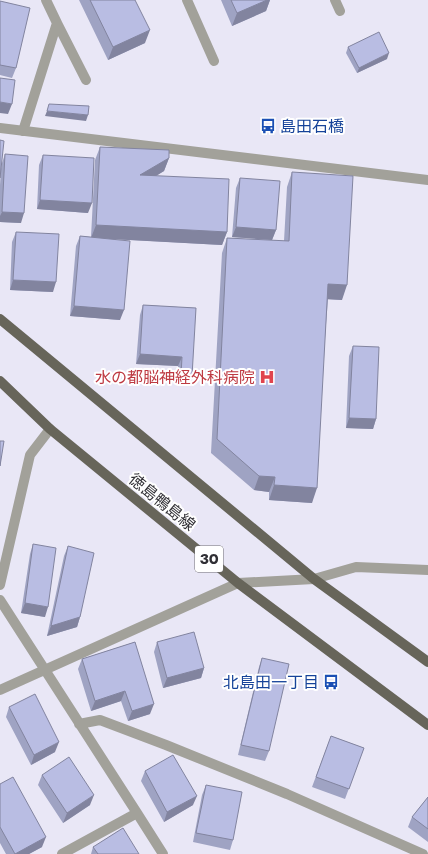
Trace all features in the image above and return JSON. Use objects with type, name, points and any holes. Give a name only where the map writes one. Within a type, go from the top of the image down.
[{"type":"main road","points":[[0,319],[314,579],[428,662]]},
{"type":"main road","name":"徳島鴨島線","points":[[0,381],[50,429],[238,583],[428,725]]},
{"type":"street","points":[[46,0],[86,80]]},
{"type":"street","points":[[186,0],[214,61]]},
{"type":"street","points":[[335,0],[340,11]]},
{"type":"street","points":[[23,131],[57,23]]},
{"type":"street","points":[[0,128],[428,180]]},
{"type":"street","points":[[0,585],[30,455],[50,429]]},
{"type":"street","points":[[0,690],[238,583],[314,579],[356,567],[428,570]]},
{"type":"street","points":[[0,600],[163,854]]},
{"type":"street","points":[[80,724],[100,720],[287,794],[422,854]]},
{"type":"street","points":[[62,854],[137,813]]},
{"type":"building","points":[[90,0],[135,0],[150,30],[113,47]]},
{"type":"building","points":[[231,0],[267,0],[237,13]]},
{"type":"building","points":[[0,1],[30,8],[16,68],[0,65]]},
{"type":"building","points":[[379,32],[389,53],[359,68],[348,47]]},
{"type":"building","points":[[0,78],[15,80],[12,104],[0,102]]},
{"type":"building","points":[[49,104],[89,106],[88,115],[47,111]]},
{"type":"building","points":[[0,140],[4,141],[0,178]]},
{"type":"building","points":[[100,147],[169,150],[169,158],[140,175],[229,179],[227,232],[96,225]]},
{"type":"building","points":[[5,154],[28,156],[24,213],[2,212]]},
{"type":"building","points":[[43,155],[94,158],[92,203],[40,200]]},
{"type":"building","name":"水の都脳神経外科病院","points":[[292,172],[353,176],[347,285],[328,284],[317,488],[274,485],[275,477],[259,476],[217,439],[227,238],[289,241]]},
{"type":"building","points":[[240,178],[280,181],[276,230],[236,227]]},
{"type":"building","points":[[16,232],[59,234],[56,282],[13,280]]},
{"type":"building","points":[[80,236],[130,241],[124,310],[74,306]]},
{"type":"building","points":[[143,305],[196,308],[192,376],[181,375],[182,357],[140,354]]},
{"type":"building","points":[[353,346],[379,347],[376,419],[349,418]]},
{"type":"building","points":[[0,441],[4,441],[0,466]]},
{"type":"building","points":[[33,544],[56,548],[48,607],[25,603]]},
{"type":"building","points":[[68,546],[94,553],[80,617],[51,626]]},
{"type":"building","points":[[194,632],[204,668],[167,678],[157,642]]},
{"type":"building","points":[[135,642],[154,704],[132,711],[125,691],[95,701],[82,659]]},
{"type":"building","points":[[262,658],[289,664],[269,751],[241,745]]},
{"type":"building","points":[[35,694],[59,742],[34,755],[9,707]]},
{"type":"building","points":[[331,736],[364,748],[349,789],[316,777]]},
{"type":"building","points":[[173,755],[197,796],[167,812],[145,771]]},
{"type":"building","points":[[69,757],[94,795],[67,813],[42,775]]},
{"type":"building","points":[[13,777],[46,837],[15,854],[0,827],[0,784]]},
{"type":"building","points":[[206,785],[242,792],[233,840],[196,833]]},
{"type":"building","points":[[428,797],[428,829],[412,817]]},
{"type":"building","points":[[123,828],[139,854],[98,854],[93,847]]},
{"type":"place","name":"島田石橋","points":[[268,126]]},
{"type":"place","name":"水の都脳神経外科病院","points":[[267,377]]},
{"type":"place","name":"北島田一丁目","points":[[331,682]]}]
